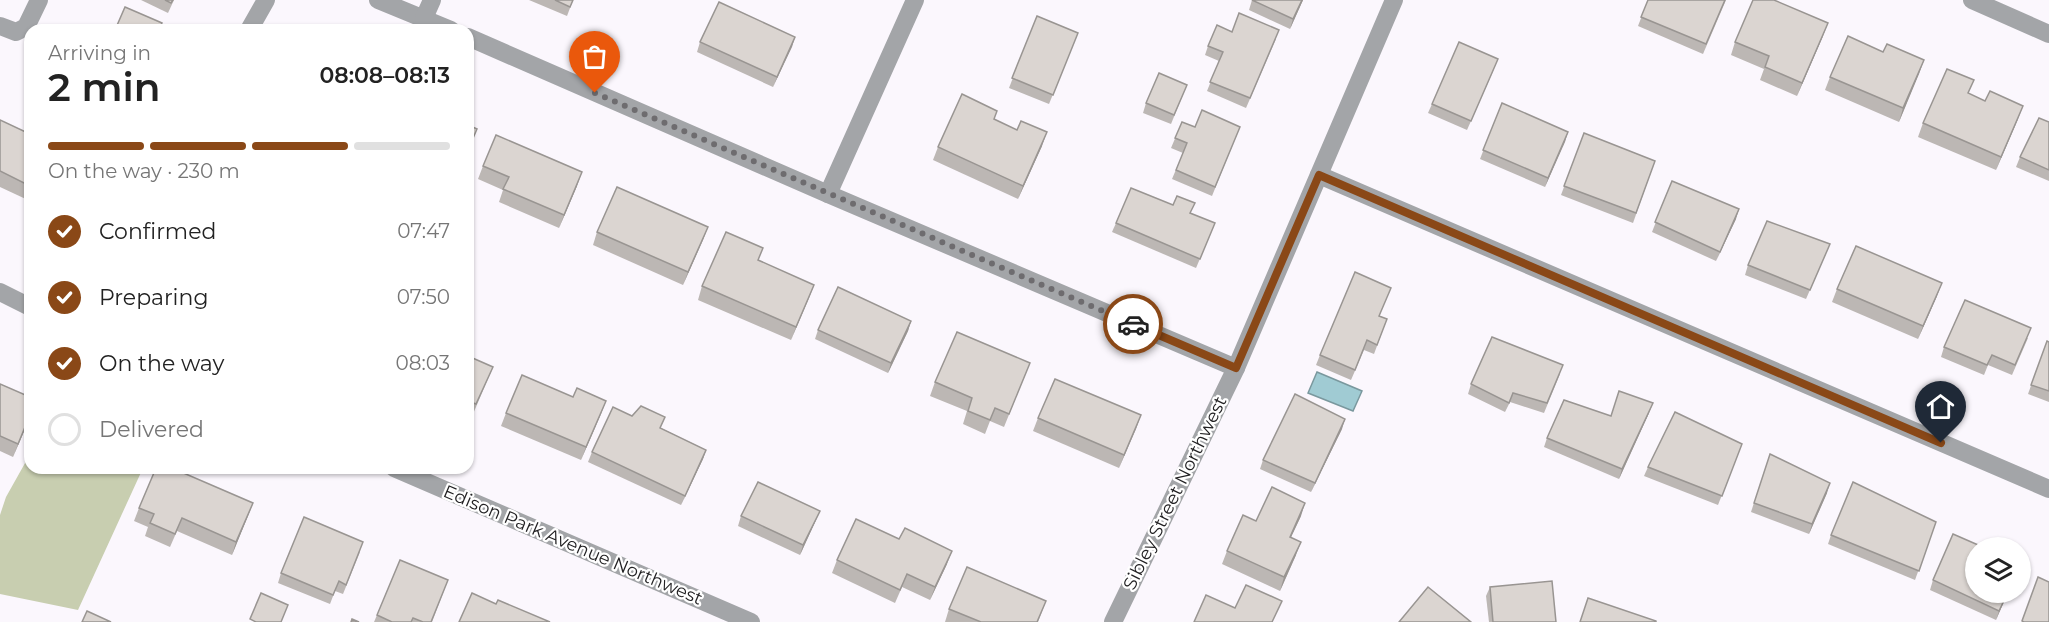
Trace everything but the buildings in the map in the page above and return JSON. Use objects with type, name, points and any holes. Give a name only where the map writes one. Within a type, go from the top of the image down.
[{"type":"street","points":[[27,24],[39,0]]},
{"type":"street","points":[[252,24],[266,0]]},
{"type":"street","points":[[378,0],[438,24]]},
{"type":"street","points":[[424,18],[432,0]]},
{"type":"street","points":[[828,194],[915,0]]},
{"type":"street","name":"Sibley Street Northwest","points":[[1113,622],[1236,368],[1394,0]]},
{"type":"street","points":[[1972,0],[2049,34]]},
{"type":"street","points":[[0,26],[16,33],[24,28]]},
{"type":"street","points":[[474,40],[1236,368]]},
{"type":"street","points":[[1319,175],[2049,489]]},
{"type":"street","points":[[0,292],[24,304]]},
{"type":"street","name":"Edison Park Avenue Northwest","points":[[408,474],[752,622]]},
{"type":"green space","points":[[24,465],[24,474],[140,474],[78,610],[0,594],[0,515],[6,497]]},
{"type":"water","points":[[1317,372],[1362,391],[1353,411],[1308,393]]},
{"type":"way so far","points":[[595,93],[1133,324]]},
{"type":"route","points":[[1133,324],[1236,368],[1319,175],[1941,443]]}]
